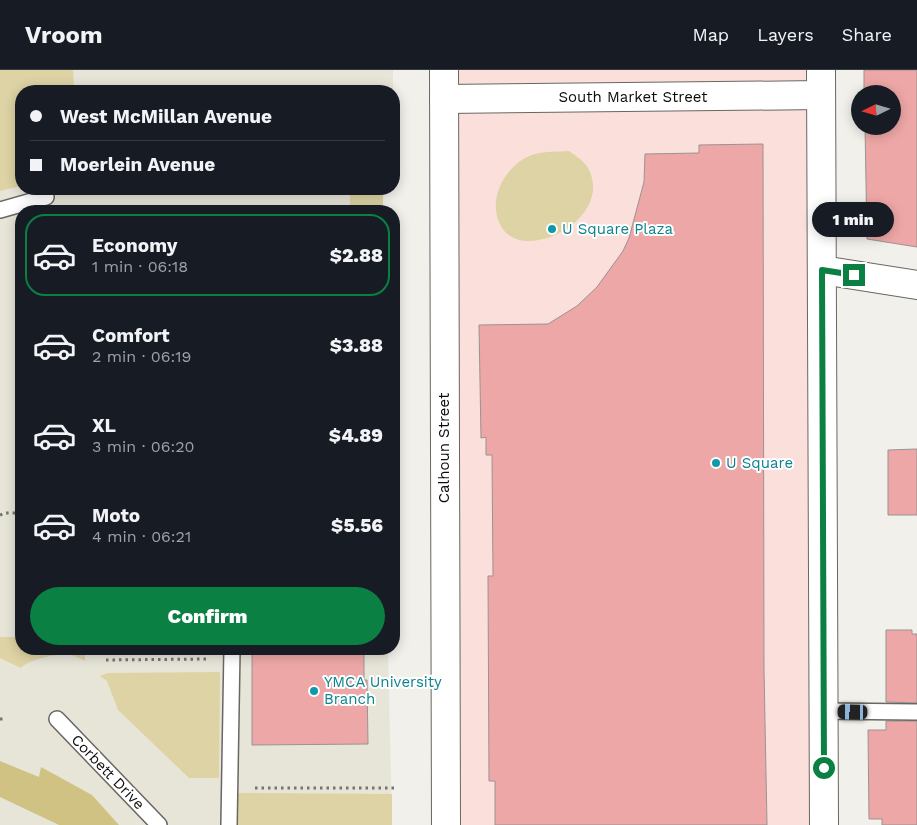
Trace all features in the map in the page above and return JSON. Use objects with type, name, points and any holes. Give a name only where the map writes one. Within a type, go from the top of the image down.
[{"type":"main road","name":"Calhoun Street","points":[[444,70],[446,825]]},
{"type":"main road","name":"South Market Street","points":[[444,98],[821,83]]},
{"type":"main road","points":[[821,83],[824,825]]},
{"type":"main road","points":[[822,270],[917,285]]},
{"type":"lane","points":[[18,205],[46,197]]},
{"type":"lane","points":[[0,210],[15,206]]},
{"type":"lane","points":[[229,825],[232,655]]},
{"type":"lane","points":[[824,711],[917,712]]},
{"type":"lane","name":"Corbett Drive","points":[[57,719],[159,825]]},
{"type":"path","points":[[0,515],[15,512]]},
{"type":"path","points":[[106,660],[211,655]]},
{"type":"path","points":[[0,719],[6,720]]},
{"type":"path","points":[[229,787],[398,788]]},
{"type":"shaded area","points":[[0,70],[393,70],[393,85],[15,85],[15,195],[383,195],[383,205],[15,205],[15,655],[388,655],[392,825],[0,825]]},
{"type":"shaded area","points":[[0,70],[73,70],[74,85],[15,85],[15,187],[0,191]]},
{"type":"shaded area","points":[[444,70],[821,70],[824,825],[446,825]]},
{"type":"shaded area","points":[[569,151],[586,165],[592,178],[591,199],[584,213],[572,225],[542,240],[526,241],[512,237],[502,228],[497,217],[496,206],[497,195],[507,174],[524,159],[535,154]]},
{"type":"shaded area","points":[[350,195],[383,195],[383,205],[350,205]]},
{"type":"shaded area","points":[[0,637],[15,637],[15,655],[59,655],[37,659],[21,668],[0,658]]},
{"type":"shaded area","points":[[71,655],[85,655],[85,661]]},
{"type":"shaded area","points":[[220,672],[219,778],[189,778],[118,710],[107,681],[100,676],[108,673]]},
{"type":"shaded area","points":[[0,761],[39,777],[41,767],[92,795],[119,825],[59,825],[0,797]]},
{"type":"shaded area","points":[[237,793],[392,794],[392,825],[237,825]]},
{"type":"building","points":[[864,70],[917,70],[917,247],[867,239],[865,135],[901,135],[901,85],[864,85]]},
{"type":"building","name":"U Square","points":[[763,144],[764,670],[767,825],[495,825],[495,781],[489,781],[488,576],[493,576],[492,455],[486,455],[486,437],[481,438],[479,325],[548,324],[577,306],[597,287],[623,251],[629,238],[644,182],[645,154],[699,153],[699,145]]},
{"type":"building","points":[[917,449],[917,515],[888,515],[888,450]]},
{"type":"building","points":[[886,630],[912,630],[912,634],[917,634],[917,703],[886,702]]},
{"type":"building","name":"YMCA University Branch","points":[[252,655],[364,655],[364,680],[367,680],[368,744],[252,745]]},
{"type":"building","points":[[886,721],[917,721],[917,825],[882,825],[882,819],[869,819],[868,730],[886,730]]},
{"type":"place","name":"U Square Plaza","points":[[552,229]]},
{"type":"place","name":"U Square","points":[[716,463]]},
{"type":"place","name":"YMCA University Branch","points":[[314,691]]},
{"type":"route","points":[[824,768],[822,270],[854,275]]}]
